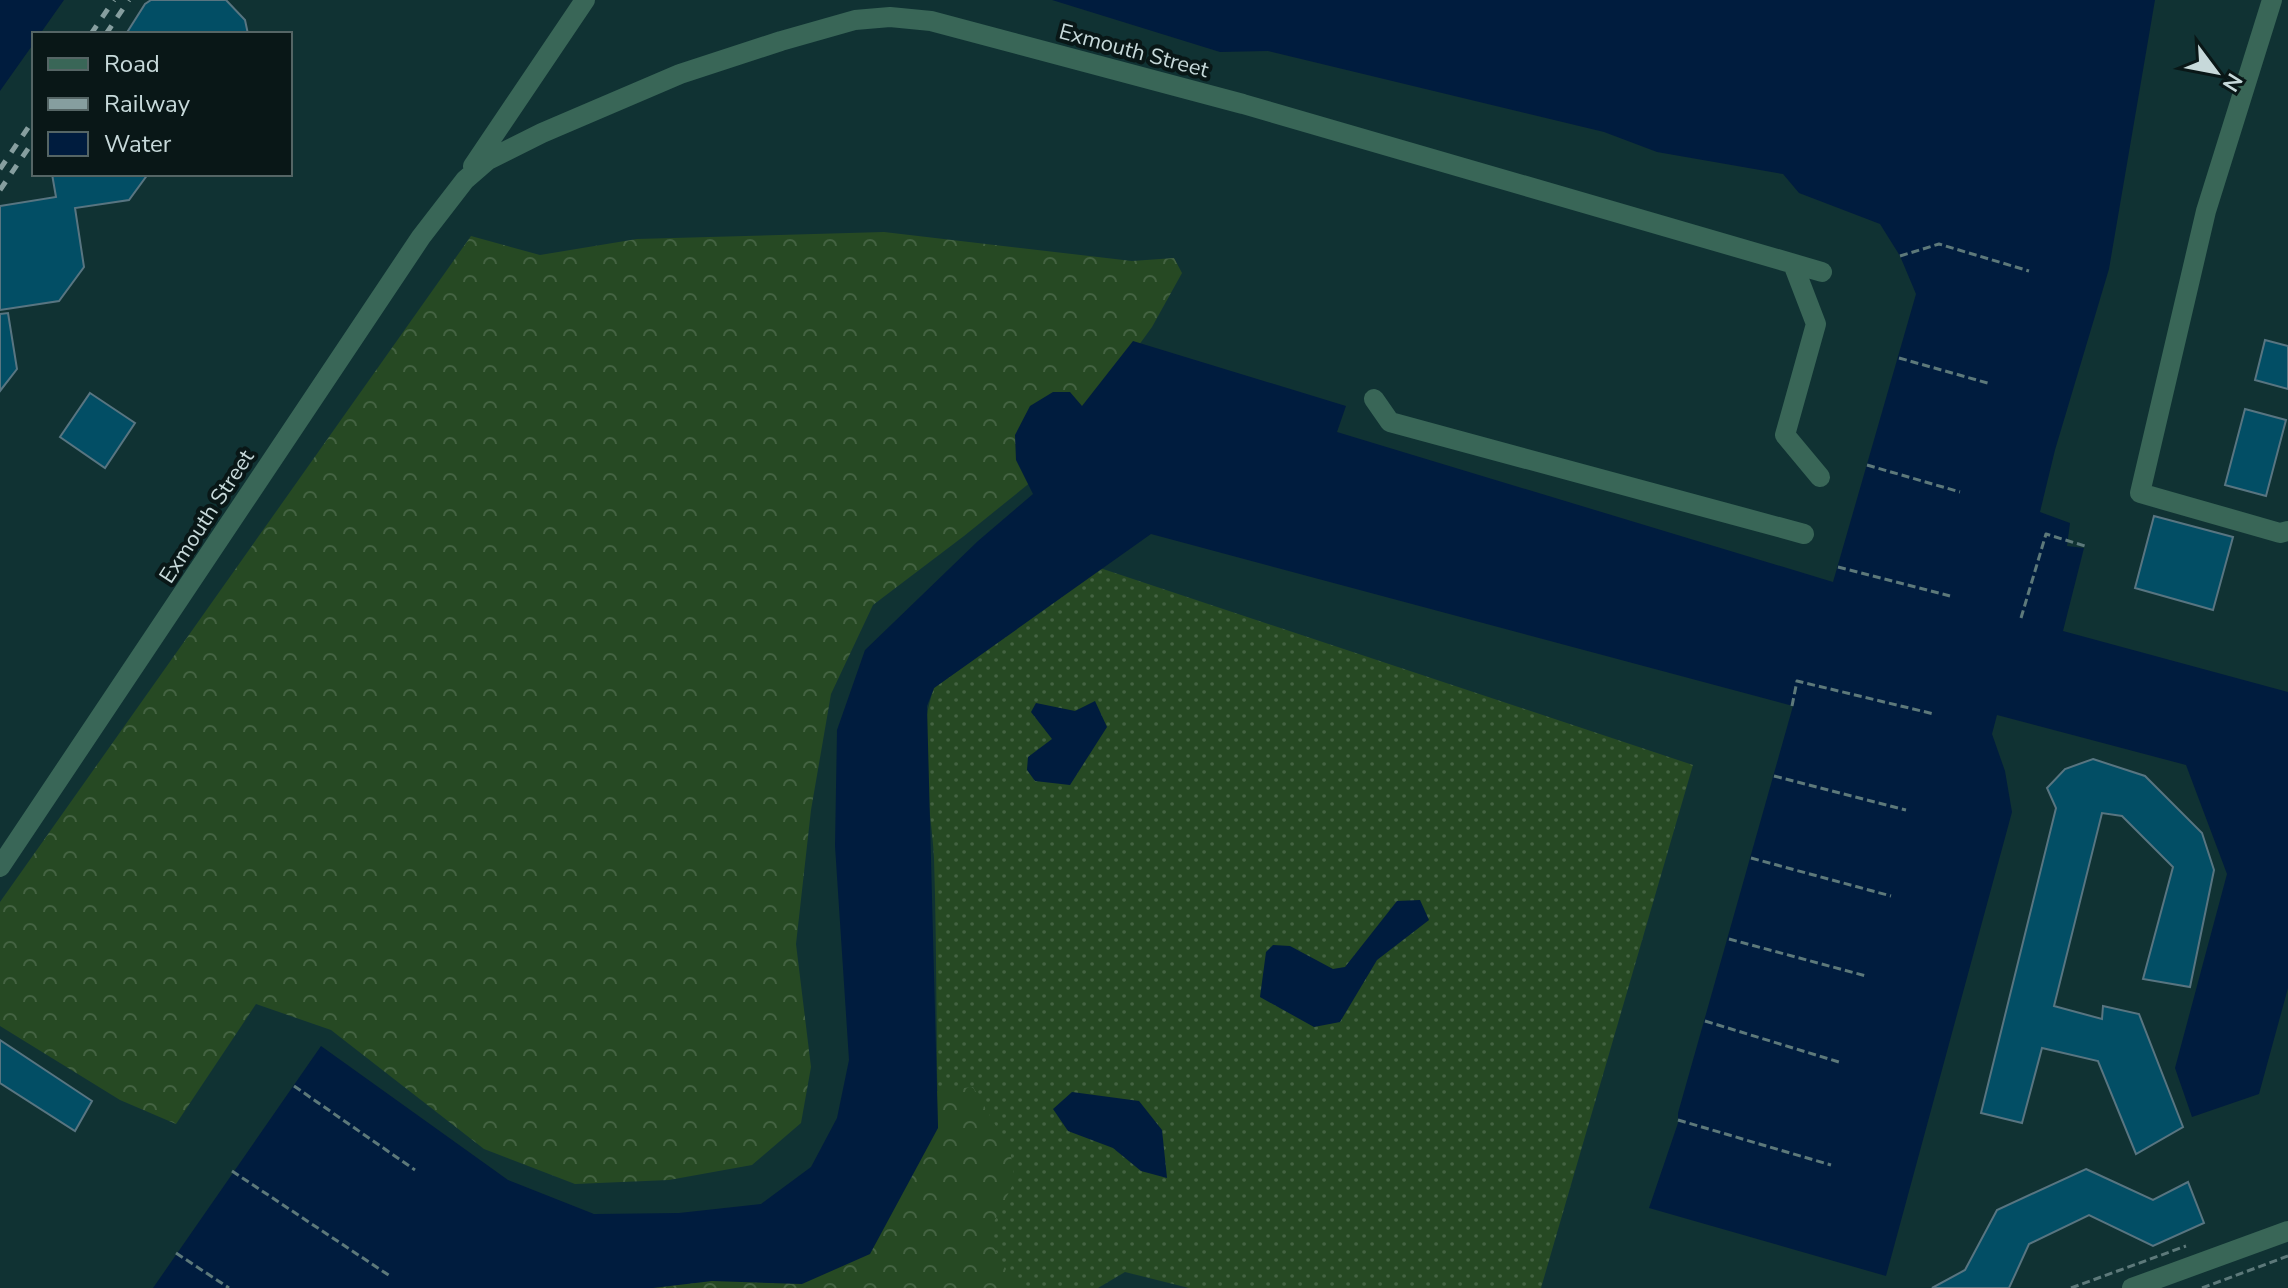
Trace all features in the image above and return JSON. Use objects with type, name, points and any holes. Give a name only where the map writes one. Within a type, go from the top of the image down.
[{"type":"street","name":"Exmouth Street","points":[[0,867],[421,237],[585,0]]},
{"type":"street","points":[[2272,0],[2206,211],[2140,493],[2280,533],[2288,531]]},
{"type":"street","name":"Exmouth Street","points":[[454,193],[476,169],[504,151],[680,74],[855,20],[910,18],[1243,104],[1822,272]]},
{"type":"street","points":[[1793,264],[1816,324],[1785,435],[1820,477]]},
{"type":"street","points":[[1374,399],[1390,422],[1804,534]]},
{"type":"street","points":[[2132,1288],[2288,1231]]},
{"type":"path","points":[[1900,256],[1939,244],[2029,271]]},
{"type":"path","points":[[1899,358],[1991,384]]},
{"type":"path","points":[[1867,465],[1960,492]]},
{"type":"path","points":[[2021,618],[2046,534],[2085,546]]},
{"type":"path","points":[[1838,567],[1950,596]]},
{"type":"path","points":[[1792,706],[1797,681],[1934,714]]},
{"type":"path","points":[[1774,776],[1906,810]]},
{"type":"path","points":[[1751,858],[1891,896]]},
{"type":"path","points":[[1729,939],[1866,976]]},
{"type":"path","points":[[1705,1021],[1842,1063]]},
{"type":"path","points":[[294,1086],[415,1170]]},
{"type":"path","points":[[1678,1120],[1831,1165]]},
{"type":"path","points":[[232,1171],[390,1276]]},
{"type":"path","points":[[176,1253],[229,1288]]},
{"type":"path","points":[[2202,1288],[2288,1256]]},
{"type":"green space","points":[[884,232],[1132,261],[1174,258],[1182,273],[1152,327],[1052,465],[873,605],[831,694],[811,810],[796,944],[811,1067],[801,1123],[752,1165],[669,1180],[575,1184],[484,1149],[331,1030],[256,1004],[176,1124],[120,1100],[0,1026],[0,902],[471,236],[540,255],[637,239]]},
{"type":"green space","points":[[1100,568],[1693,765],[1541,1288],[1189,1288],[1125,1272],[1098,1288],[635,1288],[938,1128],[934,858],[924,751],[928,709],[934,688]]},
{"type":"green space","points":[[973,1087],[1010,1150],[1015,1180],[987,1236],[1017,1288],[653,1288],[712,1281],[802,1284],[938,1128],[937,1091]]},
{"type":"water","points":[[0,0],[64,0],[41,32],[32,32],[32,46],[0,91]]},
{"type":"water","points":[[1052,0],[2155,0],[2109,269],[2055,450],[2040,512],[2070,523],[2067,546],[2084,548],[2063,631],[2288,692],[2288,988],[2259,1094],[2192,1117],[2175,1068],[2227,874],[2186,765],[1997,715],[1992,734],[2005,771],[2012,812],[1886,1276],[1649,1208],[1678,1123],[1678,1113],[1793,706],[1151,534],[934,688],[927,706],[938,1128],[870,1254],[802,1284],[712,1281],[653,1288],[153,1288],[321,1046],[508,1180],[594,1214],[679,1213],[761,1204],[811,1167],[837,1118],[849,1060],[835,846],[837,730],[865,650],[978,541],[1033,494],[1016,460],[1015,435],[1030,406],[1053,392],[1070,392],[1082,406],[1133,341],[1346,406],[1337,432],[1833,582],[1916,294],[1900,256],[1880,224],[1799,193],[1783,174],[1657,152],[1604,132],[1268,51],[1220,52]]},
{"type":"water","points":[[1095,701],[1107,727],[1070,785],[1035,781],[1027,770],[1028,757],[1052,739],[1031,712],[1036,703],[1075,711]]},
{"type":"water","points":[[1420,900],[1429,920],[1377,960],[1340,1022],[1314,1027],[1260,997],[1266,952],[1273,945],[1290,946],[1333,969],[1345,967],[1397,901]]},
{"type":"water","points":[[1072,1092],[1139,1101],[1162,1130],[1167,1178],[1141,1171],[1113,1148],[1068,1131],[1053,1109]]},
{"type":"building","points":[[151,0],[226,0],[245,20],[248,32],[127,32],[145,4]]},
{"type":"building","points":[[52,176],[147,176],[129,200],[75,208],[84,267],[59,301],[0,310],[0,206],[56,197]]},
{"type":"building","points":[[8,313],[17,369],[0,391],[0,314]]},
{"type":"building","points":[[2265,340],[2288,346],[2288,389],[2255,380]]},
{"type":"building","points":[[90,393],[135,423],[105,468],[60,437]]},
{"type":"building","points":[[2245,409],[2286,420],[2266,496],[2225,485]]},
{"type":"building","points":[[2154,516],[2233,537],[2213,610],[2135,588]]},
{"type":"building","points":[[2093,759],[2145,776],[2202,833],[2214,870],[2190,987],[2143,979],[2173,867],[2122,816],[2102,813],[2054,1006],[2102,1019],[2103,1006],[2139,1014],[2183,1127],[2136,1154],[2098,1061],[2042,1048],[2022,1123],[1981,1113],[2056,808],[2047,788],[2065,769]]},
{"type":"building","points":[[0,1040],[92,1101],[75,1131],[0,1083]]},
{"type":"building","points":[[2086,1169],[2153,1200],[2188,1182],[2204,1223],[2153,1246],[2089,1215],[2029,1244],[2009,1288],[1932,1288],[1965,1270],[1997,1210]]},
{"type":"railway","points":[[92,32],[114,0]]},
{"type":"railway","points":[[107,32],[129,0]]},
{"type":"railway","points":[[0,169],[32,122]]},
{"type":"railway","points":[[0,190],[32,143]]}]
